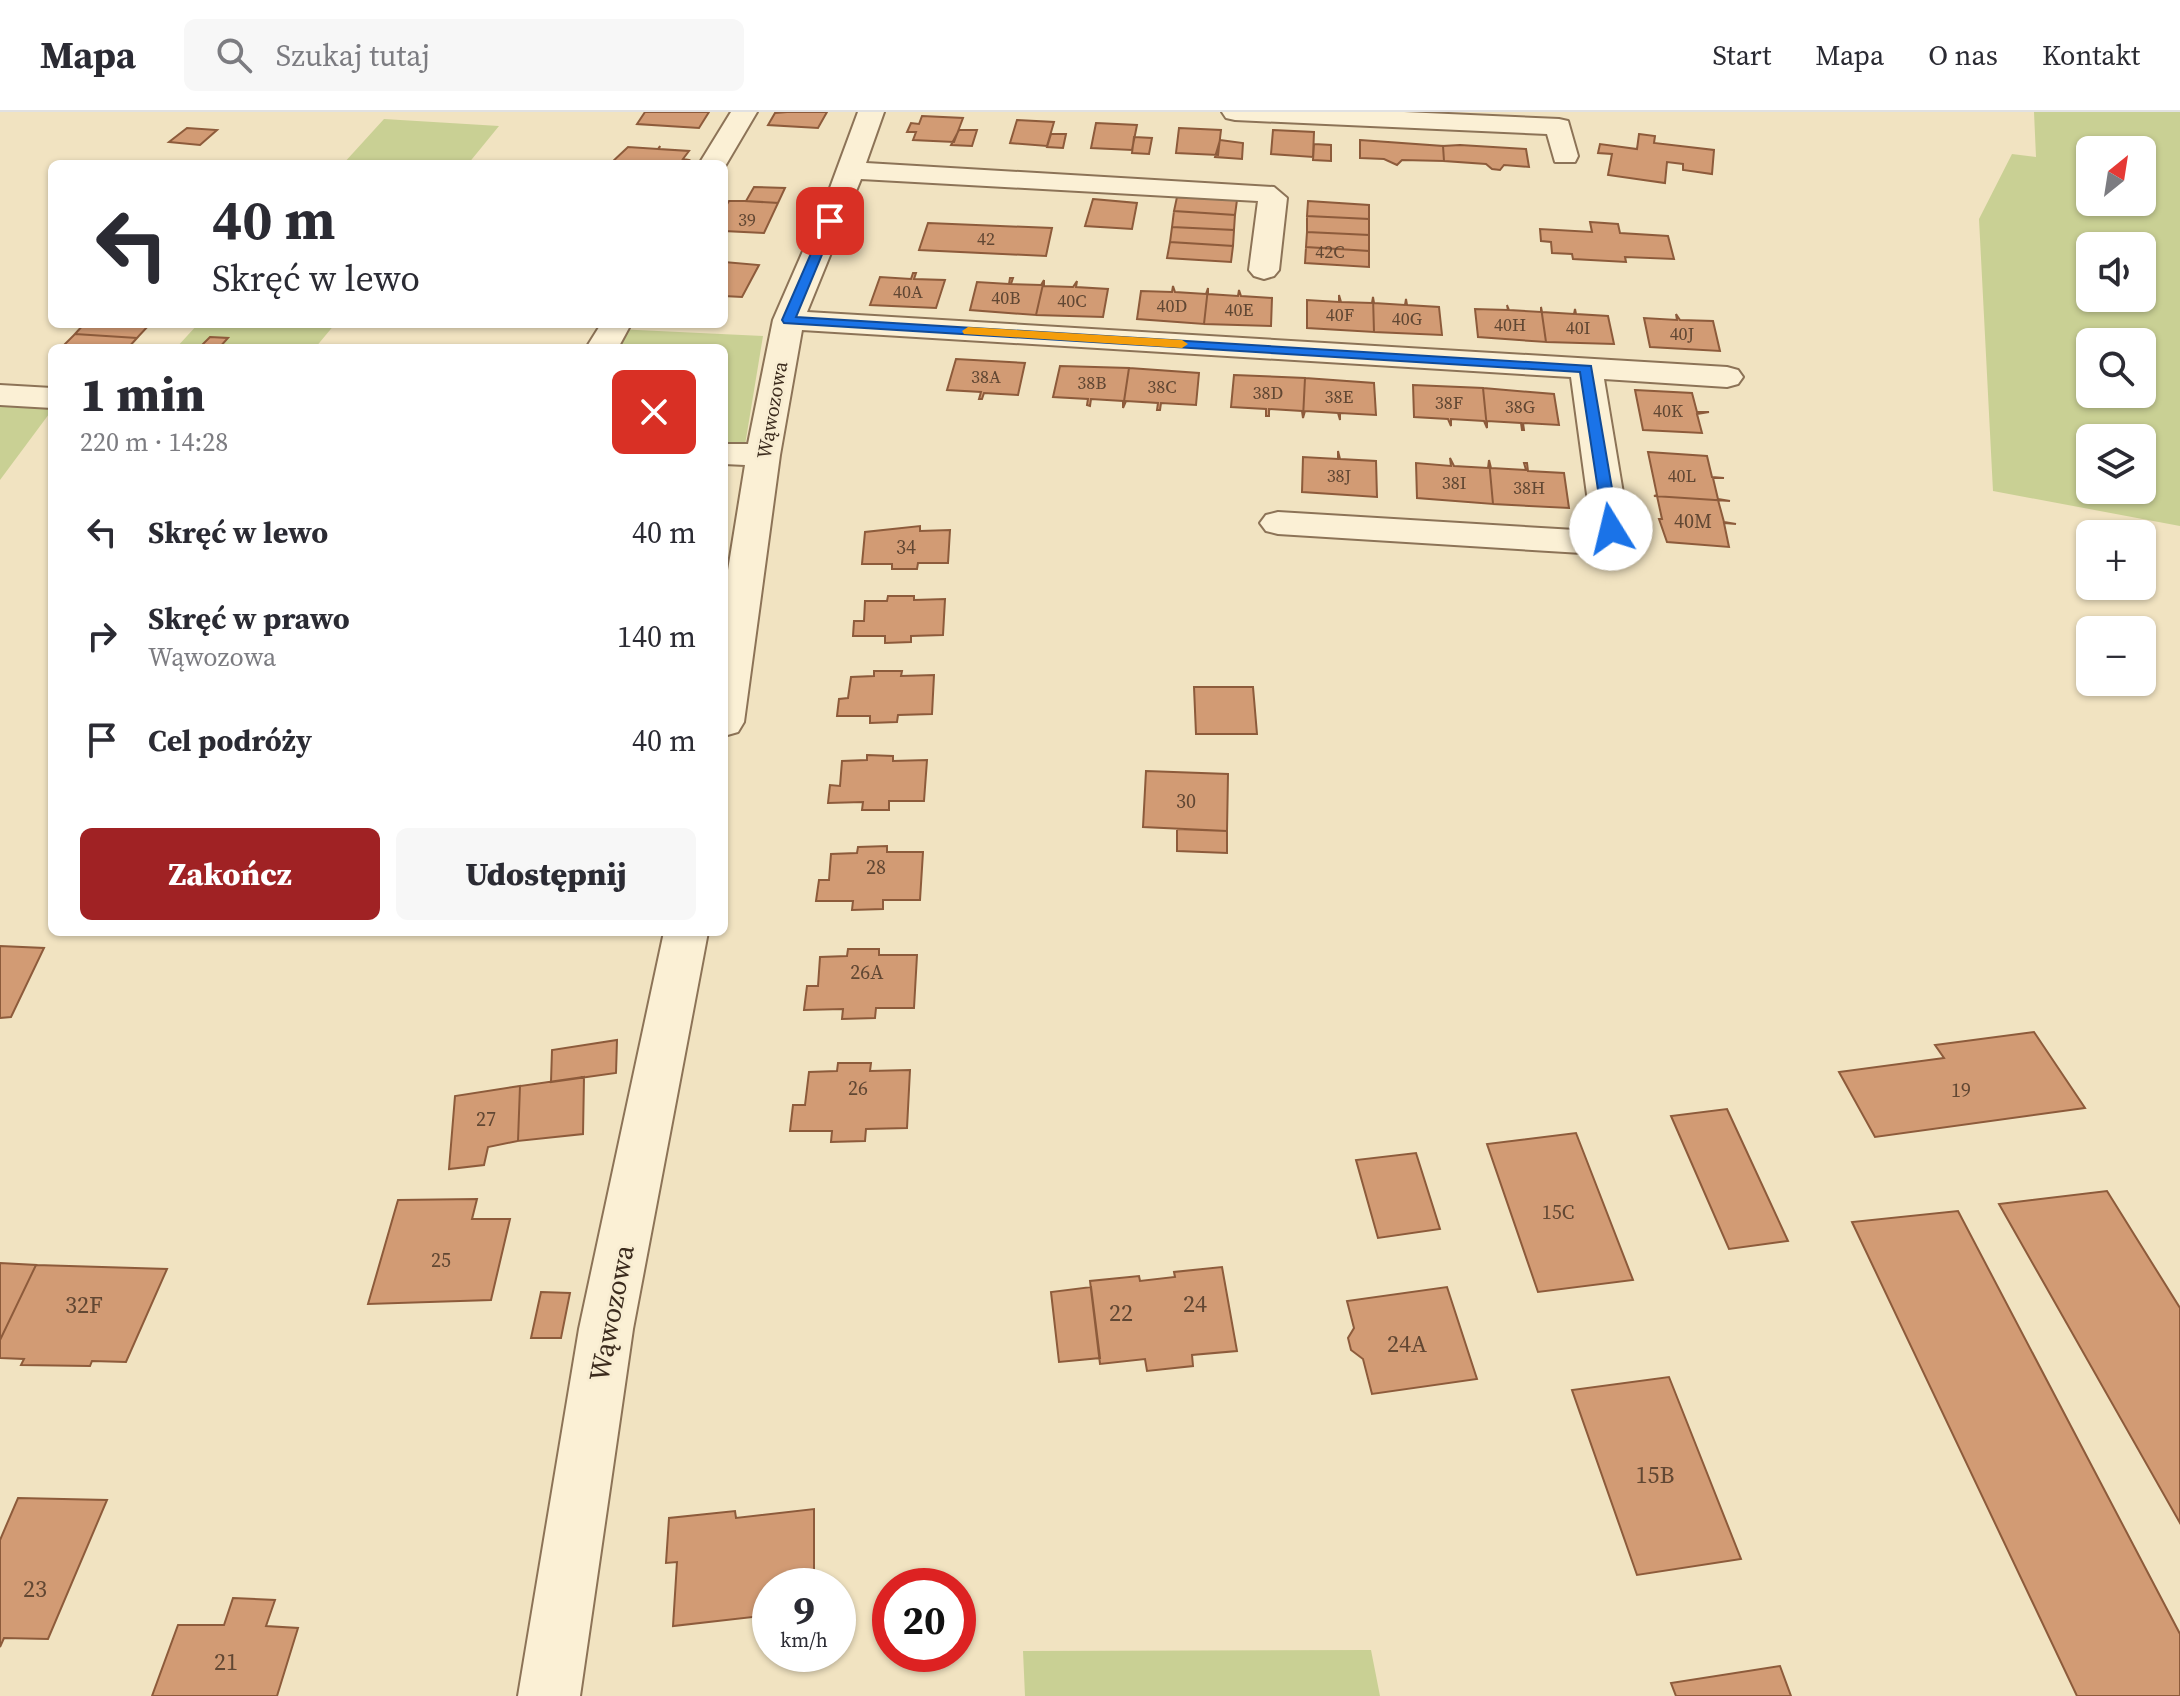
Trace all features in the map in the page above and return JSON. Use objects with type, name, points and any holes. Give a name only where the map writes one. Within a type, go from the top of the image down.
[{"type":"street","points":[[715,160],[744,112]]},
{"type":"street","name":"Wąwozowa","points":[[728,695],[763,455],[788,320],[871,112]]},
{"type":"street","points":[[1235,112],[1559,127],[1565,156]]},
{"type":"street","points":[[850,170],[1264,193],[1273,198],[1264,270]]},
{"type":"street","points":[[788,320],[1727,377]]},
{"type":"street","points":[[1278,523],[1598,543],[1608,537],[1611,529],[1586,368]]},
{"type":"street","points":[[0,395],[48,398]]},
{"type":"street","points":[[728,454],[763,455]]},
{"type":"street","name":"Wąwozowa","points":[[549,1696],[606,1329],[685,936]]},
{"type":"green space","points":[[2034,112],[2180,112],[2180,526],[1993,491],[1979,219],[2012,154],[2036,157]]},
{"type":"green space","points":[[384,119],[499,126],[471,160],[347,160]]},
{"type":"green space","points":[[194,328],[332,328],[318,344],[180,344]]},
{"type":"green space","points":[[616,329],[763,336],[745,445],[728,443],[728,344],[607,344]]},
{"type":"green space","points":[[0,403],[48,403],[48,415],[0,480]]},
{"type":"green space","points":[[1371,1650],[1380,1696],[1025,1696],[1023,1651]]},
{"type":"building","points":[[645,112],[709,112],[699,128],[637,124]]},
{"type":"building","points":[[827,112],[818,128],[768,125],[775,113]]},
{"type":"building","points":[[922,116],[963,118],[954,142],[913,140],[916,132],[907,132],[911,123],[919,124]]},
{"type":"building","points":[[1017,120],[1054,122],[1047,146],[1010,143]]},
{"type":"building","points":[[1096,123],[1137,125],[1132,150],[1091,148]]},
{"type":"building","points":[[187,128],[217,130],[200,145],[169,142]]},
{"type":"building","points":[[1179,128],[1221,130],[1218,155],[1176,153]]},
{"type":"building","points":[[959,130],[977,130],[972,146],[951,145]]},
{"type":"building","points":[[1273,130],[1314,132],[1313,157],[1271,154]]},
{"type":"building","points":[[1051,134],[1066,134],[1063,148],[1047,147]]},
{"type":"building","points":[[1639,134],[1655,136],[1654,143],[1714,150],[1712,174],[1683,170],[1683,164],[1667,162],[1665,183],[1608,175],[1612,154],[1598,153],[1600,144],[1637,149]]},
{"type":"building","points":[[1134,137],[1152,138],[1149,154],[1132,153]]},
{"type":"building","points":[[1220,140],[1243,143],[1242,159],[1215,157]]},
{"type":"building","points":[[1360,140],[1443,146],[1444,161],[1402,160],[1397,165],[1384,159],[1360,158]]},
{"type":"building","points":[[1314,144],[1331,145],[1331,161],[1313,160]]},
{"type":"building","points":[[660,146],[659,149],[689,151],[683,159],[689,160],[614,160],[628,147],[658,149]]},
{"type":"building","points":[[1443,146],[1526,149],[1529,167],[1504,165],[1500,170],[1486,164],[1444,161]]},
{"type":"building","points":[[754,187],[785,188],[778,203],[746,201]]},
{"type":"building","points":[[1177,197],[1237,200],[1235,215],[1174,211]]},
{"type":"building","points":[[1093,199],[1137,203],[1132,229],[1085,226]]},
{"type":"building","points":[[1308,201],[1369,205],[1369,219],[1307,216]]},
{"type":"building","points":[[728,203],[778,203],[764,233],[728,231]]},
{"type":"building","points":[[1174,211],[1235,215],[1234,230],[1172,227]]},
{"type":"building","points":[[1307,216],[1369,219],[1369,235],[1307,232]]},
{"type":"building","points":[[1590,222],[1618,224],[1620,233],[1668,236],[1674,259],[1625,257],[1626,262],[1573,259],[1572,254],[1552,253],[1551,242],[1541,241],[1540,229],[1592,232]]},
{"type":"building","points":[[928,223],[1052,228],[1046,256],[919,250]]},
{"type":"building","points":[[1172,227],[1234,230],[1233,246],[1170,242]]},
{"type":"building","points":[[1307,232],[1369,235],[1369,251],[1306,247]]},
{"type":"building","points":[[1170,242],[1233,246],[1231,262],[1167,258]]},
{"type":"building","points":[[1306,247],[1369,251],[1369,267],[1305,263]]},
{"type":"building","points":[[728,262],[759,265],[742,297],[728,296]]},
{"type":"building","points":[[916,273],[914,279],[945,280],[936,308],[870,305],[880,277],[911,279]]},
{"type":"building","points":[[1010,278],[1013,278],[1011,284],[1041,285],[1044,280],[1036,315],[970,310],[977,282],[1009,284]]},
{"type":"building","points":[[1044,280],[1044,286],[1073,287],[1077,281],[1076,287],[1108,289],[1103,317],[1036,315]]},
{"type":"building","points":[[1173,286],[1175,292],[1206,294],[1208,288],[1204,324],[1137,319],[1141,291],[1172,292]]},
{"type":"building","points":[[1208,288],[1208,294],[1238,296],[1239,290],[1241,296],[1272,298],[1271,326],[1204,324]]},
{"type":"building","points":[[1339,295],[1341,302],[1372,303],[1373,297],[1374,332],[1307,328],[1307,300],[1339,302]]},
{"type":"building","points":[[1373,297],[1374,303],[1405,305],[1406,299],[1407,305],[1439,307],[1442,335],[1374,332]]},
{"type":"building","points":[[1507,305],[1509,310],[1541,312],[1541,307],[1546,342],[1478,337],[1475,309],[1508,310]]},
{"type":"building","points":[[1541,307],[1542,312],[1574,314],[1575,309],[1576,314],[1608,316],[1614,344],[1546,342]]},
{"type":"building","points":[[1676,314],[1680,320],[1713,321],[1720,351],[1650,347],[1644,318],[1677,320]]},
{"type":"building","points":[[80,328],[146,328],[137,338],[75,334]]},
{"type":"building","points":[[75,334],[137,338],[132,344],[65,344]]},
{"type":"building","points":[[210,337],[228,338],[223,344],[203,344]]},
{"type":"building","points":[[956,359],[1025,363],[1018,395],[984,393],[979,399],[981,392],[947,390]]},
{"type":"building","points":[[1060,366],[1129,368],[1123,408],[1123,401],[1091,399],[1090,406],[1087,405],[1088,399],[1053,397]]},
{"type":"building","points":[[1129,368],[1199,373],[1196,405],[1161,403],[1160,410],[1157,410],[1158,403],[1126,401],[1123,408]]},
{"type":"building","points":[[1234,375],[1305,378],[1303,418],[1302,411],[1269,409],[1269,416],[1266,416],[1266,409],[1231,407]]},
{"type":"building","points":[[1305,378],[1374,383],[1376,415],[1340,413],[1340,420],[1338,413],[1305,411],[1303,418]]},
{"type":"building","points":[[1413,385],[1483,388],[1487,428],[1484,421],[1451,419],[1451,426],[1448,419],[1414,417]]},
{"type":"building","points":[[1483,388],[1554,394],[1559,425],[1523,423],[1522,430],[1521,423],[1487,421],[1487,428]]},
{"type":"building","points":[[1635,390],[1692,393],[1697,412],[1709,412],[1697,414],[1702,433],[1643,430]]},
{"type":"building","points":[[1338,451],[1340,459],[1376,461],[1377,497],[1302,492],[1303,457],[1338,459]]},
{"type":"building","points":[[1648,452],[1707,456],[1712,477],[1724,478],[1713,478],[1718,499],[1730,501],[1654,496],[1657,495]]},
{"type":"building","points":[[1450,458],[1454,466],[1488,468],[1489,460],[1493,504],[1417,498],[1416,463],[1451,466]]},
{"type":"building","points":[[1489,460],[1491,468],[1526,470],[1524,463],[1527,463],[1528,471],[1564,473],[1569,508],[1493,504]]},
{"type":"building","points":[[1657,496],[1718,500],[1724,522],[1736,524],[1724,523],[1729,547],[1667,542],[1659,519],[1662,519]]},
{"type":"building","points":[[920,526],[920,531],[950,530],[948,563],[918,563],[917,569],[892,569],[892,564],[862,564],[865,532]]},
{"type":"building","points":[[888,596],[914,596],[914,600],[945,599],[943,635],[911,636],[911,642],[885,643],[885,636],[853,636],[854,621],[864,621],[865,601],[887,601]]},
{"type":"building","points":[[874,671],[902,671],[901,676],[934,675],[932,714],[898,715],[897,722],[870,723],[870,716],[837,716],[839,699],[848,698],[851,677],[874,676]]},
{"type":"building","points":[[1194,687],[1253,687],[1257,734],[1196,734]]},
{"type":"building","points":[[867,755],[893,756],[893,761],[927,760],[924,801],[889,801],[889,810],[862,810],[863,802],[828,803],[830,785],[840,786],[842,761],[867,760]]},
{"type":"building","points":[[1146,771],[1228,774],[1227,831],[1143,827]]},
{"type":"building","points":[[1177,829],[1227,831],[1227,853],[1177,851]]},
{"type":"building","points":[[887,846],[887,852],[923,852],[920,900],[883,900],[883,909],[852,910],[853,901],[816,901],[819,880],[829,880],[831,854],[857,853],[858,847]]},
{"type":"building","points":[[0,946],[44,948],[11,1017],[0,1018]]},
{"type":"building","points":[[848,949],[879,949],[879,955],[917,955],[914,1008],[876,1008],[875,1018],[842,1019],[843,1009],[804,1010],[807,986],[818,986],[820,957],[847,956]]},
{"type":"building","points":[[2034,1032],[2085,1108],[1875,1137],[1839,1072],[1944,1058],[1935,1045]]},
{"type":"building","points":[[617,1040],[616,1073],[551,1082],[552,1050]]},
{"type":"building","points":[[838,1063],[871,1063],[870,1071],[910,1070],[907,1128],[866,1129],[865,1141],[831,1142],[832,1131],[790,1131],[793,1105],[805,1105],[809,1072],[837,1071]]},
{"type":"building","points":[[584,1077],[583,1134],[518,1141],[520,1086]]},
{"type":"building","points":[[520,1086],[518,1141],[488,1147],[484,1165],[449,1169],[455,1096]]},
{"type":"building","points":[[1727,1109],[1788,1241],[1729,1249],[1671,1116]]},
{"type":"building","points":[[1576,1133],[1633,1280],[1538,1292],[1487,1144]]},
{"type":"building","points":[[1416,1153],[1440,1229],[1378,1238],[1356,1160]]},
{"type":"building","points":[[2107,1191],[2180,1308],[2180,1523],[1999,1204]]},
{"type":"building","points":[[477,1199],[472,1219],[510,1219],[491,1300],[368,1304],[398,1200]]},
{"type":"building","points":[[1958,1211],[2180,1634],[2180,1696],[2077,1696],[1852,1222]]},
{"type":"building","points":[[0,1263],[36,1265],[0,1340]]},
{"type":"building","points":[[36,1265],[167,1269],[126,1362],[92,1361],[90,1366],[21,1365],[24,1359],[0,1358],[0,1340]]},
{"type":"building","points":[[1222,1267],[1237,1351],[1192,1355],[1193,1366],[1147,1371],[1145,1359],[1100,1364],[1090,1281],[1139,1276],[1140,1281],[1175,1277],[1174,1272]]},
{"type":"building","points":[[1091,1287],[1100,1358],[1059,1362],[1051,1292]]},
{"type":"building","points":[[1447,1287],[1477,1379],[1372,1394],[1363,1359],[1351,1350],[1348,1338],[1354,1328],[1347,1301]]},
{"type":"building","points":[[541,1292],[570,1293],[561,1338],[531,1338]]},
{"type":"building","points":[[1669,1377],[1741,1559],[1637,1575],[1572,1390]]},
{"type":"building","points":[[18,1498],[107,1500],[48,1639],[4,1638],[0,1647],[0,1540]]},
{"type":"building","points":[[814,1509],[814,1568],[752,1568],[752,1617],[673,1626],[677,1562],[666,1563],[669,1518],[735,1511],[736,1518]]},
{"type":"building","points":[[233,1598],[275,1600],[266,1626],[298,1628],[277,1696],[152,1696],[178,1625],[224,1625]]},
{"type":"building","points":[[1780,1666],[1791,1696],[1676,1696],[1671,1683]]},
{"type":"slow traffic","points":[[968,331],[1182,344]]},
{"type":"route","points":[[830,221],[788,320],[1586,368],[1611,529]]}]
